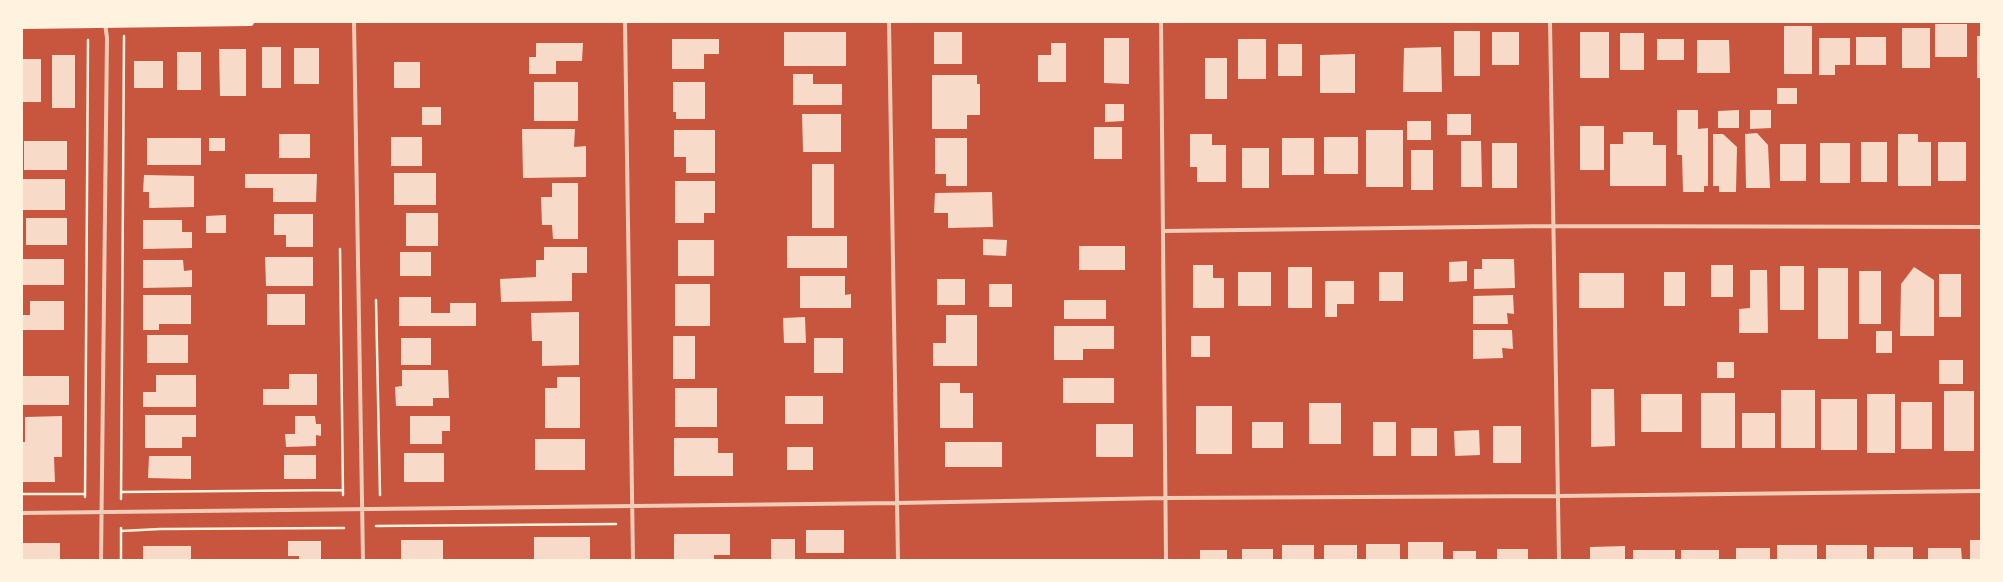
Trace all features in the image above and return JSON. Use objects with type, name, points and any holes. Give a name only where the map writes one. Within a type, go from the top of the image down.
[{"type":"main road","points":[[22,25],[250,22]]},
{"type":"street","points":[[354,22],[363,560]]},
{"type":"street","points":[[625,22],[633,560]]},
{"type":"street","points":[[889,22],[898,560]]},
{"type":"street","points":[[1161,22],[1166,560]]},
{"type":"street","points":[[1550,22],[1552,226],[1559,560]]},
{"type":"street","points":[[101,560],[105,23]]},
{"type":"street","points":[[1163,231],[1552,226],[1981,227]]},
{"type":"street","points":[[22,513],[898,503],[1165,498],[1558,496],[1981,491]]},
{"type":"path","points":[[121,499],[124,36]]},
{"type":"path","points":[[22,494],[85,495],[88,40]]},
{"type":"path","points":[[340,249],[343,495]]},
{"type":"path","points":[[376,300],[380,496]]},
{"type":"path","points":[[121,492],[343,490]]},
{"type":"path","points":[[376,526],[616,524]]},
{"type":"path","points":[[121,560],[121,529],[344,528]]},
{"type":"building","points":[[1935,24],[1967,24],[1967,57],[1935,57]]},
{"type":"building","points":[[1784,26],[1812,26],[1812,74],[1784,74]]},
{"type":"building","points":[[1902,28],[1930,28],[1930,68],[1902,68]]},
{"type":"building","points":[[1454,31],[1480,31],[1480,76],[1454,76]]},
{"type":"building","points":[[784,32],[846,32],[846,66],[784,66]]},
{"type":"building","points":[[934,32],[962,32],[962,64],[934,64]]},
{"type":"building","points":[[1492,32],[1519,32],[1519,65],[1492,65]]},
{"type":"building","points":[[1580,32],[1609,32],[1609,78],[1580,78]]},
{"type":"building","points":[[1620,33],[1644,33],[1644,70],[1620,70]]},
{"type":"building","points":[[1977,36],[1981,36],[1981,78],[1977,78]]},
{"type":"building","points":[[1856,37],[1886,37],[1886,65],[1856,65]]},
{"type":"building","points":[[1104,38],[1129,38],[1129,84],[1104,83]]},
{"type":"building","points":[[1819,38],[1850,38],[1850,65],[1835,65],[1835,75],[1819,75]]},
{"type":"building","points":[[672,39],[719,39],[719,54],[704,54],[704,69],[672,69]]},
{"type":"building","points":[[1238,39],[1266,39],[1266,79],[1238,79]]},
{"type":"building","points":[[1657,39],[1684,39],[1684,60],[1657,60]]},
{"type":"building","points":[[1697,40],[1729,40],[1730,73],[1697,73]]},
{"type":"building","points":[[536,43],[583,43],[582,61],[556,61],[556,74],[529,74],[529,57],[536,57]]},
{"type":"building","points":[[1051,43],[1066,43],[1066,82],[1038,82],[1038,55],[1051,55]]},
{"type":"building","points":[[1278,44],[1302,44],[1302,76],[1278,76]]},
{"type":"building","points":[[262,47],[281,47],[281,88],[262,88]]},
{"type":"building","points":[[1441,47],[1442,92],[1403,92],[1404,48]]},
{"type":"building","points":[[294,48],[319,48],[319,84],[294,84]]},
{"type":"building","points":[[219,49],[246,49],[246,96],[220,96]]},
{"type":"building","points":[[177,52],[201,52],[201,90],[177,90]]},
{"type":"building","points":[[1355,54],[1355,93],[1320,93],[1320,55]]},
{"type":"building","points":[[52,55],[75,55],[75,108],[52,108]]},
{"type":"building","points":[[1205,58],[1227,58],[1227,99],[1205,99]]},
{"type":"building","points":[[22,59],[41,59],[41,102],[22,102]]},
{"type":"building","points":[[134,61],[163,61],[163,88],[134,88]]},
{"type":"building","points":[[394,62],[420,62],[420,88],[394,88]]},
{"type":"building","points":[[793,74],[813,74],[813,84],[842,84],[842,105],[793,105]]},
{"type":"building","points":[[932,75],[977,75],[977,84],[980,84],[980,115],[967,115],[967,129],[932,129]]},
{"type":"building","points":[[534,82],[578,82],[578,121],[534,121]]},
{"type":"building","points":[[673,82],[705,82],[705,119],[676,119],[676,112],[673,112]]},
{"type":"building","points":[[1777,88],[1797,88],[1797,104],[1777,104]]},
{"type":"building","points":[[1105,104],[1124,104],[1124,121],[1105,122]]},
{"type":"building","points":[[422,107],[441,107],[441,125],[422,125]]},
{"type":"building","points":[[1677,110],[1698,110],[1698,129],[1708,128],[1708,186],[1704,186],[1704,192],[1683,192],[1682,155],[1677,155]]},
{"type":"building","points":[[1739,110],[1739,128],[1718,128],[1718,111]]},
{"type":"building","points":[[1750,110],[1771,110],[1771,128],[1750,129]]},
{"type":"building","points":[[802,114],[841,114],[841,152],[803,152]]},
{"type":"building","points":[[1447,114],[1471,114],[1471,135],[1447,135]]},
{"type":"building","points":[[1407,121],[1431,121],[1431,140],[1407,140]]},
{"type":"building","points":[[1580,126],[1604,126],[1604,170],[1580,170]]},
{"type":"building","points":[[1094,127],[1122,127],[1122,159],[1094,159]]},
{"type":"building","points":[[522,129],[575,129],[574,147],[586,146],[586,177],[523,178]]},
{"type":"building","points":[[674,130],[715,130],[715,173],[686,173],[686,157],[674,157]]},
{"type":"building","points":[[1366,130],[1403,130],[1403,187],[1366,187]]},
{"type":"building","points":[[1623,132],[1653,132],[1653,145],[1666,145],[1666,186],[1610,186],[1610,144],[1623,144]]},
{"type":"building","points":[[1757,133],[1768,145],[1770,188],[1746,188],[1745,134]]},
{"type":"building","points":[[279,134],[310,134],[310,158],[279,158]]},
{"type":"building","points":[[1190,134],[1212,134],[1212,145],[1226,145],[1226,182],[1197,182],[1197,167],[1190,167]]},
{"type":"building","points":[[1713,134],[1723,134],[1737,147],[1736,192],[1719,192],[1719,186],[1713,186]]},
{"type":"building","points":[[1898,134],[1918,134],[1918,142],[1931,142],[1931,186],[1898,186]]},
{"type":"building","points":[[391,137],[422,137],[422,166],[391,166]]},
{"type":"building","points":[[1324,137],[1358,137],[1358,174],[1324,174]]},
{"type":"building","points":[[147,138],[201,138],[201,165],[147,165]]},
{"type":"building","points":[[209,138],[225,138],[225,151],[209,151]]},
{"type":"building","points":[[935,138],[967,138],[967,186],[946,186],[946,174],[935,174]]},
{"type":"building","points":[[1282,138],[1314,138],[1314,175],[1282,175]]},
{"type":"building","points":[[24,141],[67,141],[67,170],[24,170]]},
{"type":"building","points":[[1461,141],[1481,141],[1482,187],[1461,187]]},
{"type":"building","points":[[1861,142],[1887,142],[1887,182],[1861,182]]},
{"type":"building","points":[[1938,142],[1966,142],[1966,181],[1938,181]]},
{"type":"building","points":[[1492,143],[1517,143],[1517,188],[1492,188]]},
{"type":"building","points":[[1820,143],[1850,143],[1850,183],[1820,183]]},
{"type":"building","points":[[1780,144],[1806,144],[1806,181],[1780,181]]},
{"type":"building","points":[[1242,148],[1269,148],[1269,188],[1242,188]]},
{"type":"building","points":[[1411,150],[1433,150],[1433,190],[1411,190]]},
{"type":"building","points":[[812,164],[834,164],[834,228],[812,228]]},
{"type":"building","points":[[394,173],[436,173],[436,205],[394,205]]},
{"type":"building","points":[[245,174],[317,174],[316,202],[273,202],[273,188],[245,188]]},
{"type":"building","points":[[144,175],[194,176],[194,207],[149,208],[149,192],[143,192]]},
{"type":"building","points":[[22,179],[65,179],[65,210],[22,210]]},
{"type":"building","points":[[675,181],[715,181],[715,213],[704,213],[704,223],[675,223]]},
{"type":"building","points":[[552,183],[578,183],[578,239],[553,239],[552,225],[542,225],[541,197],[552,197]]},
{"type":"building","points":[[992,192],[993,227],[948,228],[948,213],[934,213],[935,193]]},
{"type":"building","points":[[406,213],[438,213],[438,246],[406,246]]},
{"type":"building","points":[[274,214],[313,214],[313,247],[286,247],[286,235],[274,235]]},
{"type":"building","points":[[226,215],[226,233],[206,233],[206,216]]},
{"type":"building","points":[[26,218],[67,218],[67,245],[26,245]]},
{"type":"building","points":[[143,220],[182,220],[182,232],[192,232],[192,248],[143,249]]},
{"type":"building","points":[[787,236],[847,236],[847,268],[787,268]]},
{"type":"building","points":[[983,239],[1007,240],[1006,256],[983,255]]},
{"type":"building","points":[[678,240],[714,240],[714,276],[678,276]]},
{"type":"building","points":[[1079,246],[1125,246],[1125,270],[1079,270]]},
{"type":"building","points":[[544,247],[587,247],[587,273],[572,273],[572,301],[501,302],[500,279],[536,277],[536,260],[544,260]]},
{"type":"building","points":[[400,252],[431,252],[431,276],[400,276]]},
{"type":"building","points":[[265,257],[313,257],[313,286],[266,286]]},
{"type":"building","points":[[22,259],[64,259],[64,285],[22,285]]},
{"type":"building","points":[[1482,259],[1514,259],[1515,288],[1474,289],[1474,269],[1482,269]]},
{"type":"building","points":[[143,260],[183,260],[184,271],[192,270],[192,287],[143,288]]},
{"type":"building","points":[[1467,261],[1467,281],[1449,282],[1449,262]]},
{"type":"building","points":[[1193,265],[1213,265],[1213,278],[1224,278],[1224,308],[1193,308]]},
{"type":"building","points":[[1711,265],[1733,265],[1733,297],[1711,297]]},
{"type":"building","points":[[1780,266],[1804,266],[1804,310],[1780,310]]},
{"type":"building","points":[[1288,267],[1312,267],[1312,308],[1288,308]]},
{"type":"building","points":[[1914,267],[1934,280],[1934,336],[1900,336],[1901,284]]},
{"type":"building","points":[[1818,268],[1848,268],[1848,339],[1818,339]]},
{"type":"building","points":[[1750,270],[1767,270],[1768,333],[1739,333],[1739,309],[1750,308]]},
{"type":"building","points":[[1859,271],[1881,271],[1881,324],[1859,324]]},
{"type":"building","points":[[1238,272],[1271,272],[1271,306],[1238,306]]},
{"type":"building","points":[[1379,272],[1403,272],[1403,301],[1379,301]]},
{"type":"building","points":[[1664,272],[1685,272],[1685,306],[1664,306]]},
{"type":"building","points":[[1579,273],[1624,273],[1624,308],[1579,308]]},
{"type":"building","points":[[1939,274],[1961,274],[1961,317],[1939,317]]},
{"type":"building","points":[[800,276],[845,276],[845,295],[851,294],[851,308],[800,308]]},
{"type":"building","points":[[937,279],[965,279],[965,305],[937,305]]},
{"type":"building","points":[[1325,281],[1354,281],[1354,304],[1337,304],[1337,317],[1325,317]]},
{"type":"building","points":[[675,284],[710,284],[710,326],[675,326]]},
{"type":"building","points":[[989,284],[1012,284],[1012,307],[989,307]]},
{"type":"building","points":[[267,294],[305,294],[305,325],[267,325]]},
{"type":"building","points":[[143,295],[191,295],[191,324],[159,324],[159,330],[143,330]]},
{"type":"building","points":[[1513,295],[1514,314],[1507,313],[1508,324],[1473,324],[1473,296]]},
{"type":"building","points":[[399,297],[431,297],[431,313],[450,313],[450,303],[476,303],[476,326],[399,326]]},
{"type":"building","points":[[1064,300],[1106,300],[1106,319],[1064,319]]},
{"type":"building","points":[[30,301],[64,301],[64,330],[22,330],[22,315],[30,315]]},
{"type":"building","points":[[579,312],[579,365],[542,366],[542,341],[532,341],[531,313]]},
{"type":"building","points":[[946,315],[977,315],[977,366],[933,366],[933,343],[946,343]]},
{"type":"building","points":[[805,317],[806,343],[784,343],[783,318]]},
{"type":"building","points":[[1054,326],[1114,326],[1114,349],[1083,349],[1083,360],[1054,360]]},
{"type":"building","points":[[1473,330],[1512,330],[1513,349],[1502,348],[1503,358],[1473,359]]},
{"type":"building","points":[[1876,331],[1892,331],[1892,353],[1876,353]]},
{"type":"building","points":[[147,335],[188,335],[188,363],[147,363]]},
{"type":"building","points":[[673,336],[695,336],[695,379],[673,379]]},
{"type":"building","points":[[1191,336],[1210,336],[1210,357],[1191,357]]},
{"type":"building","points":[[401,338],[431,338],[431,365],[401,365]]},
{"type":"building","points":[[814,338],[843,338],[843,373],[814,373]]},
{"type":"building","points":[[1939,360],[1963,360],[1963,384],[1939,384]]},
{"type":"building","points":[[1717,362],[1734,362],[1734,378],[1717,378]]},
{"type":"building","points":[[402,370],[448,370],[449,398],[433,398],[433,406],[396,406],[395,387],[402,386]]},
{"type":"building","points":[[289,374],[317,374],[317,405],[263,405],[263,389],[289,389]]},
{"type":"building","points":[[156,375],[196,375],[196,407],[143,407],[143,392],[156,392]]},
{"type":"building","points":[[22,376],[69,376],[69,405],[22,405]]},
{"type":"building","points":[[557,377],[580,377],[580,428],[545,428],[545,388],[557,388]]},
{"type":"building","points":[[1063,378],[1114,378],[1114,403],[1063,403]]},
{"type":"building","points":[[940,383],[960,383],[960,393],[973,393],[973,428],[940,428]]},
{"type":"building","points":[[675,388],[717,388],[717,427],[675,427]]},
{"type":"building","points":[[1591,389],[1614,389],[1615,446],[1591,447]]},
{"type":"building","points":[[1781,390],[1815,390],[1815,448],[1781,448]]},
{"type":"building","points":[[1944,391],[1974,391],[1974,451],[1944,451]]},
{"type":"building","points":[[1701,393],[1735,393],[1735,448],[1701,448]]},
{"type":"building","points":[[1641,394],[1682,394],[1682,432],[1641,432]]},
{"type":"building","points":[[1867,394],[1895,394],[1895,453],[1867,453]]},
{"type":"building","points":[[785,396],[823,396],[823,424],[785,424]]},
{"type":"building","points":[[1821,399],[1857,399],[1857,450],[1821,450]]},
{"type":"building","points":[[1901,402],[1932,402],[1932,449],[1901,449]]},
{"type":"building","points":[[1309,403],[1341,403],[1341,444],[1309,444]]},
{"type":"building","points":[[1196,406],[1232,406],[1232,454],[1196,454]]},
{"type":"building","points":[[1742,413],[1775,413],[1775,448],[1742,448]]},
{"type":"building","points":[[145,415],[196,415],[196,437],[182,437],[182,448],[145,448]]},
{"type":"building","points":[[62,416],[62,457],[54,457],[55,482],[22,482],[22,442],[25,442],[25,417]]},
{"type":"building","points":[[295,416],[315,416],[316,424],[321,424],[321,436],[316,435],[316,446],[286,447],[285,434],[295,434]]},
{"type":"building","points":[[410,416],[450,416],[450,431],[442,431],[442,444],[410,444]]},
{"type":"building","points":[[1252,422],[1283,422],[1283,448],[1252,448]]},
{"type":"building","points":[[1373,422],[1396,422],[1396,456],[1373,456]]},
{"type":"building","points":[[1096,424],[1133,424],[1133,457],[1096,457]]},
{"type":"building","points":[[1493,426],[1521,426],[1521,463],[1493,463]]},
{"type":"building","points":[[1411,428],[1437,428],[1437,456],[1411,456]]},
{"type":"building","points":[[1479,430],[1480,455],[1455,456],[1454,431]]},
{"type":"building","points":[[674,438],[718,438],[718,453],[733,453],[733,476],[674,476]]},
{"type":"building","points":[[535,439],[585,439],[585,470],[535,470]]},
{"type":"building","points":[[945,442],[1002,442],[1002,467],[945,467]]},
{"type":"building","points":[[787,447],[813,447],[813,470],[787,470]]},
{"type":"building","points":[[404,453],[444,453],[444,482],[404,482]]},
{"type":"building","points":[[284,455],[316,455],[316,479],[284,479]]},
{"type":"building","points":[[149,456],[191,456],[191,479],[148,478]]},
{"type":"building","points":[[806,530],[844,530],[844,553],[806,553]]},
{"type":"building","points":[[674,534],[730,534],[730,555],[714,555],[714,560],[674,560]]},
{"type":"building","points":[[534,537],[590,537],[590,560],[534,560]]},
{"type":"building","points":[[771,539],[795,539],[795,560],[771,560]]},
{"type":"building","points":[[401,540],[443,540],[443,560],[401,560]]},
{"type":"building","points":[[1970,540],[1981,540],[1981,560],[1970,560]]},
{"type":"building","points":[[288,541],[321,541],[321,560],[299,560],[299,556],[288,556]]},
{"type":"building","points":[[1408,542],[1443,542],[1443,560],[1408,560]]},
{"type":"building","points":[[22,543],[60,543],[60,560],[22,560]]},
{"type":"building","points":[[1366,544],[1400,544],[1400,560],[1366,560]]},
{"type":"building","points":[[1282,545],[1314,545],[1314,560],[1282,560]]},
{"type":"building","points":[[1324,545],[1357,545],[1357,560],[1324,560]]},
{"type":"building","points":[[1777,545],[1817,545],[1817,560],[1777,560]]},
{"type":"building","points":[[1826,545],[1867,545],[1867,560],[1826,560]]},
{"type":"building","points":[[143,546],[191,546],[191,560],[143,560]]},
{"type":"building","points":[[1625,546],[1625,560],[1590,560],[1590,547]]},
{"type":"building","points":[[1874,547],[1913,547],[1913,560],[1874,560]]},
{"type":"building","points":[[1736,548],[1770,548],[1770,560],[1736,560]]},
{"type":"building","points":[[1928,548],[1961,548],[1962,560],[1928,560]]},
{"type":"building","points":[[1242,549],[1273,549],[1273,560],[1242,560]]},
{"type":"building","points":[[1497,549],[1528,549],[1528,560],[1497,560]]},
{"type":"building","points":[[1200,550],[1227,550],[1227,560],[1200,560]]},
{"type":"building","points":[[1633,550],[1675,550],[1675,560],[1633,560]]},
{"type":"building","points":[[1681,550],[1719,550],[1719,560],[1681,560]]},
{"type":"building","points":[[1453,551],[1476,551],[1476,560],[1453,560]]}]
